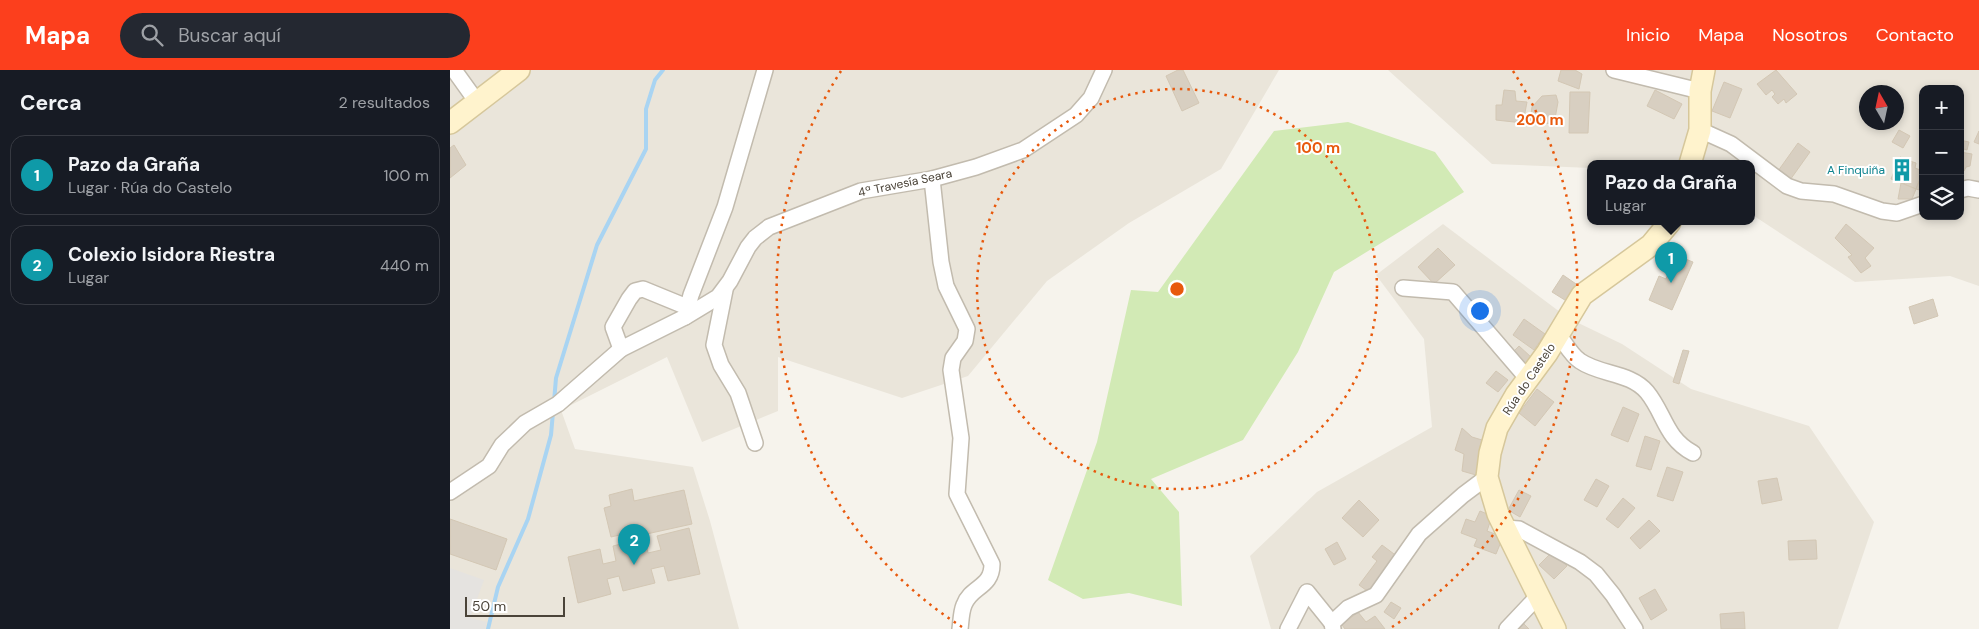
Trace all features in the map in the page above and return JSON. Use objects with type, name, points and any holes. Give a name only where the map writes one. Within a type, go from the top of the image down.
[{"type":"street","points":[[454,70],[477,102]]},
{"type":"street","points":[[450,123],[519,70]]},
{"type":"street","points":[[621,349],[613,327],[635,291],[643,289],[686,312],[725,207],[765,70]]},
{"type":"street","name":"4ª Travesía Seara","points":[[450,492],[488,466],[502,445],[525,423],[552,408],[621,349],[718,296],[725,290],[748,246],[769,227],[861,191],[932,179],[976,167],[1023,150],[1076,115],[1091,98],[1104,70]]},
{"type":"street","points":[[1614,70],[1702,80],[1700,130],[1691,160]]},
{"type":"street","points":[[1700,130],[1731,144],[1752,160]]},
{"type":"street","points":[[1755,162],[1787,186],[1801,191],[1834,194],[1882,211],[1898,213],[1919,205]]},
{"type":"street","points":[[932,179],[940,262],[946,286],[967,328],[965,342],[953,358],[951,370],[961,438],[956,494],[992,564],[992,573],[988,580],[964,604],[960,629]]},
{"type":"street","points":[[1964,189],[1979,190]]},
{"type":"street","name":"Rúa do Castelo","points":[[1556,629],[1498,514],[1487,476],[1490,453],[1497,428],[1582,295],[1651,245],[1668,225]]},
{"type":"street","points":[[1403,288],[1453,292],[1528,379]]},
{"type":"street","points":[[725,290],[714,345],[721,365],[738,393],[755,444]]},
{"type":"street","points":[[1558,334],[1582,363],[1624,377],[1639,385],[1647,393],[1672,436],[1683,448],[1693,453]]},
{"type":"street","points":[[1288,629],[1307,592],[1333,626],[1348,608],[1376,595],[1419,534],[1487,476]]},
{"type":"street","points":[[1505,528],[1519,529],[1580,562],[1591,570],[1613,595],[1635,629]]},
{"type":"street","points":[[1507,629],[1539,595]]},
{"type":"shaded area","points":[[450,70],[1279,70],[1221,169],[1129,223],[1047,281],[968,376],[902,398],[778,357],[778,411],[702,442],[667,357],[561,410],[575,449],[693,467],[710,521],[739,629],[450,629]]},
{"type":"shaded area","points":[[1388,70],[1979,70],[1979,286],[1950,276],[1855,282],[1755,217],[1755,160],[1587,160],[1587,168],[1492,164]]},
{"type":"shaded area","points":[[1443,224],[1568,318],[1622,344],[1691,389],[1809,426],[1874,522],[1838,629],[1271,629],[1250,556],[1317,492],[1432,427],[1424,339],[1376,275]]},
{"type":"shaded area","points":[[450,568],[484,580],[470,618],[487,622],[485,629],[450,629]]},
{"type":"green space","points":[[1348,122],[1435,152],[1464,192],[1334,272],[1298,352],[1243,440],[1151,479],[1179,512],[1182,606],[1129,593],[1083,599],[1048,580],[1097,442],[1131,290],[1158,292],[1274,131]]},
{"type":"building","points":[[1178,70],[1183,70],[1199,103],[1182,111],[1166,76]]},
{"type":"building","points":[[1561,70],[1575,70],[1582,74],[1579,89],[1558,81]]},
{"type":"building","points":[[1776,70],[1797,94],[1786,103],[1784,99],[1778,104],[1772,97],[1775,94],[1772,90],[1766,95],[1757,84]]},
{"type":"building","points":[[1724,82],[1742,89],[1730,118],[1712,111]]},
{"type":"building","points":[[1504,90],[1515,91],[1516,101],[1527,102],[1523,123],[1496,120],[1496,105],[1502,105]]},
{"type":"building","points":[[1655,90],[1682,104],[1674,119],[1647,106]]},
{"type":"building","points":[[1570,92],[1590,92],[1588,133],[1569,133]]},
{"type":"building","points":[[1556,95],[1558,102],[1554,124],[1530,122],[1532,107],[1542,96]]},
{"type":"building","points":[[1899,130],[1910,136],[1903,148],[1892,142]]},
{"type":"building","points":[[1979,131],[1979,144],[1974,142]]},
{"type":"building","points":[[1964,141],[1969,142],[1967,150],[1964,149]]},
{"type":"building","points":[[1798,143],[1810,152],[1790,180],[1778,171]]},
{"type":"building","points":[[454,145],[466,165],[450,178],[450,148]]},
{"type":"building","points":[[1964,153],[1972,154],[1970,166],[1966,167],[1964,171]]},
{"type":"building","name":"A Finquiña","points":[[1900,157],[1913,162],[1904,184],[1891,179]]},
{"type":"building","points":[[1913,162],[1916,163],[1915,168],[1919,170],[1919,181],[1916,189],[1904,184]]},
{"type":"building","points":[[1901,183],[1916,189],[1912,199],[1898,199]]},
{"type":"building","points":[[1846,224],[1874,248],[1865,258],[1871,266],[1861,273],[1848,257],[1852,255],[1835,238]]},
{"type":"building","points":[[1438,248],[1455,265],[1434,284],[1418,267]]},
{"type":"building","points":[[1675,255],[1693,262],[1672,310],[1649,300],[1659,276],[1666,279]]},
{"type":"building","points":[[1563,275],[1579,286],[1568,302],[1552,292]]},
{"type":"building","points":[[1933,299],[1938,316],[1914,324],[1909,307]]},
{"type":"building","points":[[1524,319],[1545,334],[1534,350],[1513,335]]},
{"type":"building","points":[[1519,346],[1531,357],[1523,366],[1511,354]]},
{"type":"building","points":[[1683,350],[1689,351],[1679,384],[1673,382]]},
{"type":"building","points":[[1496,371],[1508,380],[1498,392],[1486,383]]},
{"type":"building","points":[[1537,389],[1554,402],[1535,426],[1519,413]]},
{"type":"building","points":[[1623,407],[1639,414],[1628,442],[1611,435]]},
{"type":"building","points":[[1462,428],[1472,437],[1482,440],[1476,475],[1462,471],[1464,454],[1455,450]]},
{"type":"building","points":[[1645,436],[1660,441],[1651,470],[1636,466]]},
{"type":"building","points":[[1667,467],[1683,472],[1673,501],[1657,496]]},
{"type":"building","points":[[1777,478],[1782,500],[1762,504],[1758,481]]},
{"type":"building","points":[[1596,479],[1609,486],[1597,507],[1584,500]]},
{"type":"building","points":[[632,489],[634,501],[684,490],[692,524],[642,535],[641,530],[611,537],[604,508],[611,506],[609,495]]},
{"type":"building","points":[[1519,490],[1531,496],[1520,517],[1508,510]]},
{"type":"building","points":[[1623,498],[1635,508],[1618,528],[1606,519]]},
{"type":"building","points":[[1359,500],[1379,520],[1363,537],[1342,518]]},
{"type":"building","points":[[1480,511],[1492,516],[1487,531],[1503,537],[1496,554],[1474,546],[1477,539],[1461,533],[1466,519],[1475,522]]},
{"type":"building","points":[[450,519],[507,539],[496,570],[450,554]]},
{"type":"building","points":[[1649,520],[1660,531],[1640,549],[1630,538]]},
{"type":"building","points":[[689,528],[700,574],[668,581],[664,566],[651,569],[655,583],[623,591],[619,576],[607,579],[611,594],[578,603],[568,557],[600,549],[603,564],[616,561],[613,546],[645,538],[648,553],[661,550],[657,536]]},
{"type":"building","points":[[1816,540],[1817,559],[1789,560],[1788,541]]},
{"type":"building","points":[[1337,542],[1346,559],[1334,565],[1325,549]]},
{"type":"building","points":[[1382,545],[1398,557],[1370,593],[1359,585],[1377,561],[1372,557]]},
{"type":"building","points":[[1552,552],[1567,566],[1554,579],[1539,565]]},
{"type":"building","points":[[1655,589],[1667,610],[1651,620],[1639,598]]},
{"type":"building","points":[[1391,602],[1401,608],[1394,619],[1384,612]]},
{"type":"building","points":[[1358,612],[1366,622],[1375,616],[1385,629],[1345,629],[1342,625]]},
{"type":"building","points":[[1744,612],[1745,629],[1721,629],[1720,614]]},
{"type":"building","points":[[1522,622],[1529,629],[1515,629]]},
{"type":"waterway","points":[[554,402],[556,378],[597,245],[646,149],[646,109],[655,80],[663,70]]},
{"type":"waterway","points":[[488,629],[498,587],[528,519],[551,435],[553,412]]},
{"type":"place","name":"A Finquiña","points":[[1902,170]]},
{"type":"place","name":"Pazo da Graña","points":[[1671,283]]},
{"type":"place","name":"Colexio Isidora Riestra","points":[[634,565]]}]
